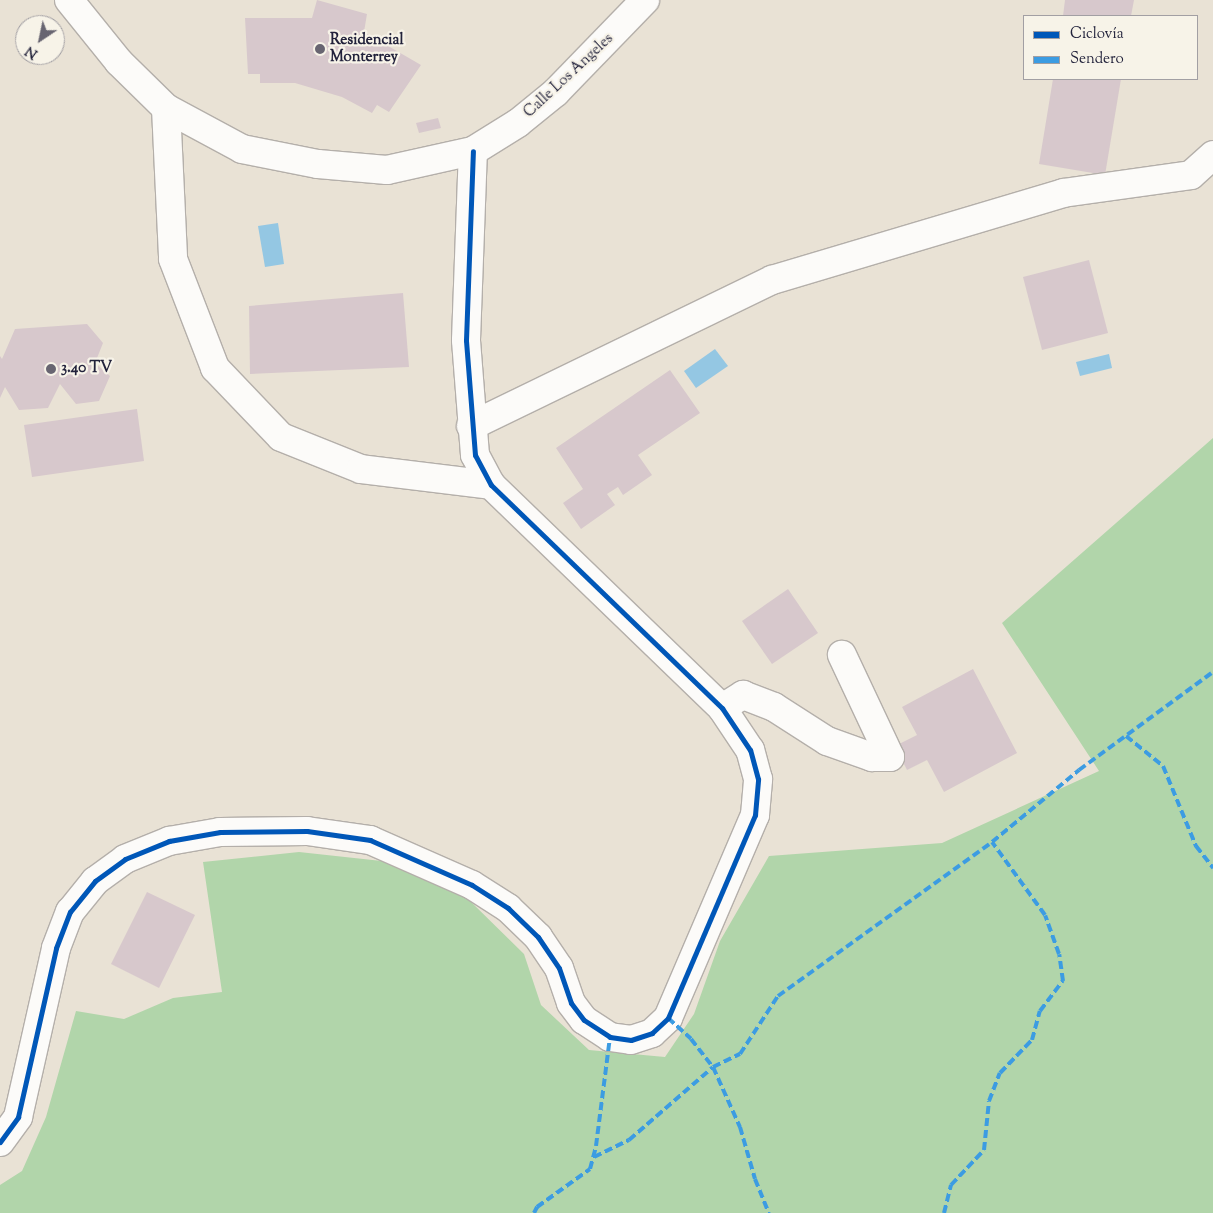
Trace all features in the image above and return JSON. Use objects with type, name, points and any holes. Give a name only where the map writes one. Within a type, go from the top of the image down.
[{"type":"street","name":"Calle Los Angeles","points":[[70,0],[119,62],[166,108],[242,148],[318,164],[387,170],[473,150],[518,123],[556,92],[645,0]]},
{"type":"street","points":[[166,108],[173,259],[215,368],[280,437],[361,469],[491,485]]},
{"type":"street","points":[[0,1142],[18,1117],[56,948],[70,912],[95,881],[125,859],[169,841],[220,832],[307,830],[370,840],[419,859],[472,885],[508,908],[538,938],[559,968],[571,1003],[584,1020],[610,1037],[631,1040],[652,1033],[668,1018],[755,815],[758,779],[750,750],[722,708],[491,485],[474,456],[466,340],[473,150]]},
{"type":"street","points":[[471,426],[772,280],[1063,193],[1191,175],[1213,155]]},
{"type":"street","points":[[722,708],[743,695],[774,707],[827,741],[872,756],[890,757],[842,656]]},
{"type":"green space","points":[[1213,438],[1213,1213],[0,1213],[0,1185],[22,1171],[46,1117],[76,1011],[124,1019],[173,998],[222,992],[203,862],[299,852],[400,863],[467,898],[524,954],[541,1005],[589,1050],[665,1057],[694,1014],[720,941],[769,856],[942,843],[1099,771],[1002,623]]},
{"type":"water","points":[[278,223],[284,264],[265,267],[258,226]]},
{"type":"water","points":[[715,349],[728,366],[696,388],[684,371]]},
{"type":"water","points":[[1109,354],[1112,368],[1080,376],[1076,362]]},
{"type":"building","name":"Residencial Monterrey","points":[[317,0],[367,14],[364,32],[421,65],[389,112],[377,105],[372,113],[342,97],[295,83],[260,83],[260,74],[248,74],[245,18],[312,18]]},
{"type":"building","points":[[1065,0],[1134,0],[1131,15],[1063,15]]},
{"type":"building","points":[[1053,80],[1121,80],[1105,175],[1039,164]]},
{"type":"building","points":[[438,118],[441,128],[419,133],[416,123]]},
{"type":"building","points":[[1089,260],[1108,333],[1042,350],[1023,277]]},
{"type":"building","points":[[403,293],[409,367],[250,374],[249,306]]},
{"type":"building","name":"3.40 TV","points":[[87,324],[103,343],[95,363],[110,376],[99,401],[76,404],[60,384],[48,408],[19,410],[5,387],[0,398],[0,356],[2,359],[15,329]]},
{"type":"building","points":[[670,370],[700,413],[638,455],[652,475],[623,495],[618,487],[607,494],[615,505],[581,529],[563,503],[583,489],[556,448]]},
{"type":"building","points":[[137,409],[144,461],[32,477],[24,425]]},
{"type":"building","points":[[788,589],[818,633],[772,664],[742,621]]},
{"type":"building","points":[[973,669],[1017,753],[944,792],[927,760],[907,770],[895,746],[917,735],[902,707]]},
{"type":"building","points":[[147,892],[195,915],[159,988],[111,964]]},
{"type":"marked path","points":[[594,1157],[629,1140],[713,1067],[740,1054],[778,996],[992,842],[1079,770],[1213,672]]},
{"type":"marked path","points":[[1126,736],[1163,766],[1196,846],[1213,868]]},
{"type":"marked path","points":[[944,1213],[951,1185],[984,1150],[989,1101],[1000,1073],[1032,1040],[1040,1011],[1063,981],[1059,954],[1045,915],[992,842]]},
{"type":"marked path","points":[[668,1018],[691,1039],[713,1067],[740,1127],[755,1179],[769,1213]]},
{"type":"marked path","points":[[534,1213],[537,1207],[590,1169],[596,1146],[610,1037]]},
{"type":"cycle path","points":[[0,1142],[18,1117],[56,948],[70,912],[95,881],[125,859],[169,841],[220,832],[307,831],[370,840],[472,885],[508,908],[538,937],[559,968],[571,1003],[584,1020],[610,1037],[631,1040],[652,1033],[668,1018],[755,815],[758,779],[750,750],[722,708],[491,485],[475,455],[466,340],[473,151]]},
{"type":"place","name":"Residencial Monterrey","points":[[320,49]]},
{"type":"place","name":"3.40 TV","points":[[51,369]]}]
